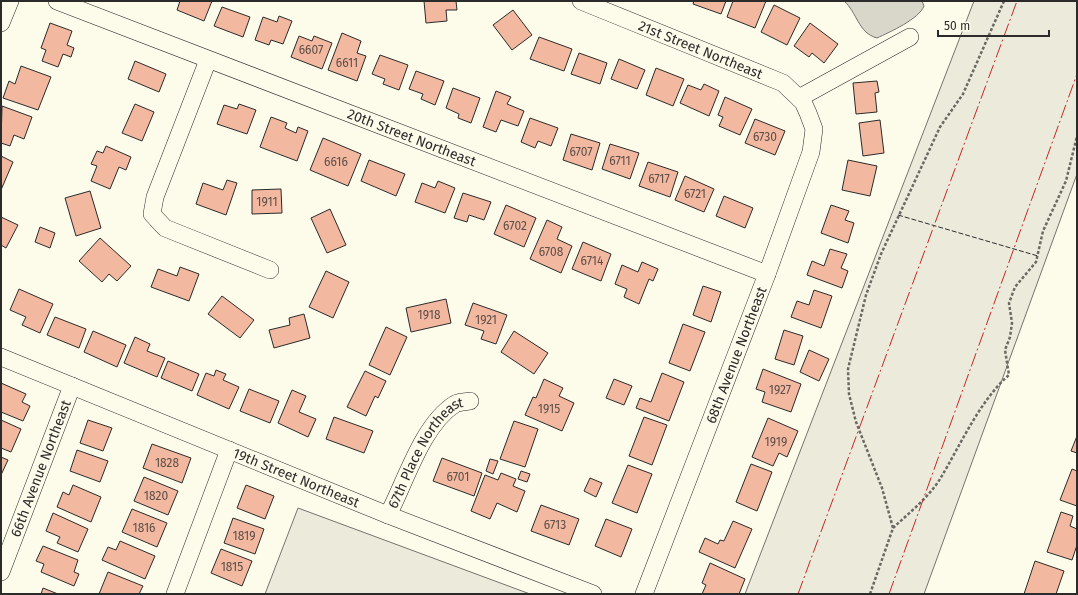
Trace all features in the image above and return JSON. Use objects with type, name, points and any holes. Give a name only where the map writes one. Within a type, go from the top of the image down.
[{"type":"street","points":[[1,23],[10,1]]},
{"type":"street","name":"20th Street Northeast","points":[[57,1],[767,274]]},
{"type":"street","name":"21st Street Northeast","points":[[581,2],[783,83],[800,98],[808,113]]},
{"type":"street","points":[[800,98],[910,37]]},
{"type":"street","points":[[208,60],[155,197],[152,214],[165,228],[270,270]]},
{"type":"street","name":"68th Avenue Northeast","points":[[644,594],[767,274],[811,152],[814,129],[808,113]]},
{"type":"street","name":"19th Street Northeast","points":[[1,357],[388,515],[593,594]]},
{"type":"street","name":"66th Avenue Northeast","points":[[1,572],[72,386]]},
{"type":"street","name":"67th Place Northeast","points":[[388,515],[428,431],[438,418],[456,403],[470,401]]},
{"type":"street","points":[[175,594],[229,450]]},
{"type":"path","points":[[893,528],[882,488],[856,422],[849,394],[848,369],[866,295],[880,254],[940,127],[963,94],[1004,1]]},
{"type":"path","points":[[870,594],[893,528],[915,508],[939,480],[972,423],[1000,383],[1009,375],[1005,350],[1010,337],[1012,323],[1009,303],[1015,287],[1036,262],[1043,232],[1066,182],[1077,136]]},
{"type":"shaded area","points":[[844,1],[922,1],[924,6],[916,16],[896,29],[877,38],[866,32]]},
{"type":"shaded area","points":[[974,1],[1077,1],[1077,174],[924,594],[745,594]]},
{"type":"shaded area","points":[[298,508],[530,594],[265,594]]},
{"type":"building","points":[[180,1],[212,1],[204,21],[177,10]]},
{"type":"building","points":[[424,1],[456,1],[457,10],[446,10],[447,21],[426,23]]},
{"type":"building","points":[[694,1],[726,1],[721,14],[693,4]]},
{"type":"building","points":[[733,1],[766,1],[755,28],[727,17]]},
{"type":"building","points":[[774,5],[800,18],[787,45],[761,32]]},
{"type":"building","points":[[222,7],[250,17],[243,37],[214,26]]},
{"type":"building","points":[[513,10],[532,35],[512,50],[493,25]]},
{"type":"building","points":[[279,16],[292,21],[283,44],[271,40],[269,45],[255,40],[263,17],[277,22]]},
{"type":"building","points":[[50,23],[72,31],[67,45],[74,48],[71,57],[63,54],[58,67],[42,61],[46,50],[41,48]]},
{"type":"building","points":[[810,23],[838,44],[824,63],[812,53],[809,57],[794,46]]},
{"type":"building","points":[[342,33],[361,41],[357,53],[366,56],[357,81],[328,70]]},
{"type":"building","points":[[299,36],[312,41],[314,36],[332,43],[322,69],[291,57]]},
{"type":"building","points":[[539,37],[572,49],[564,71],[530,59]]},
{"type":"building","points":[[579,53],[607,63],[600,84],[571,74]]},
{"type":"building","points":[[380,55],[408,65],[399,90],[383,84],[385,79],[372,74]]},
{"type":"building","points":[[619,59],[645,70],[637,89],[611,79]]},
{"type":"building","points":[[135,61],[166,74],[159,92],[128,79]]},
{"type":"building","points":[[21,66],[51,77],[38,110],[3,98],[9,81],[15,84]]},
{"type":"building","points":[[656,68],[684,79],[673,106],[646,95]]},
{"type":"building","points":[[416,71],[444,81],[435,105],[421,99],[423,94],[409,89]]},
{"type":"building","points":[[877,81],[879,92],[875,93],[877,112],[856,114],[853,83]]},
{"type":"building","points":[[704,84],[719,91],[709,116],[680,103],[688,85],[701,90]]},
{"type":"building","points":[[453,88],[480,98],[471,123],[458,118],[459,114],[446,108]]},
{"type":"building","points":[[496,91],[511,97],[507,104],[524,111],[518,126],[501,120],[496,132],[483,127]]},
{"type":"building","points":[[725,97],[752,109],[740,135],[719,126],[723,117],[718,115]]},
{"type":"building","points":[[135,104],[154,112],[142,141],[122,133]]},
{"type":"building","points":[[239,104],[256,110],[247,134],[217,124],[224,105],[237,109]]},
{"type":"building","points":[[2,106],[32,117],[24,139],[14,135],[10,146],[1,143]]},
{"type":"building","points":[[271,117],[287,123],[285,128],[296,133],[298,127],[308,131],[297,161],[260,147]]},
{"type":"building","points":[[530,118],[558,128],[551,146],[538,141],[535,148],[521,142]]},
{"type":"building","points":[[755,119],[785,131],[775,155],[745,143]]},
{"type":"building","points":[[880,120],[884,153],[863,156],[859,123]]},
{"type":"building","points":[[571,134],[600,143],[592,170],[563,160]]},
{"type":"building","points":[[323,138],[361,154],[348,186],[310,170]]},
{"type":"building","points":[[610,144],[639,153],[630,179],[602,169]]},
{"type":"building","points":[[106,146],[131,157],[126,170],[119,167],[110,189],[91,181],[97,166],[91,164],[97,151],[103,153]]},
{"type":"building","points":[[1,156],[13,162],[1,190]]},
{"type":"building","points":[[369,160],[405,174],[396,196],[361,181]]},
{"type":"building","points":[[848,160],[877,166],[870,196],[842,190]]},
{"type":"building","points":[[648,162],[678,172],[670,197],[639,186]]},
{"type":"building","points":[[685,176],[714,189],[704,212],[675,200]]},
{"type":"building","points":[[227,180],[237,183],[226,215],[196,204],[203,183],[223,190]]},
{"type":"building","points":[[438,181],[455,188],[445,213],[415,202],[422,183],[435,188]]},
{"type":"building","points":[[281,189],[282,213],[252,214],[252,190]]},
{"type":"building","points":[[90,191],[101,228],[76,236],[65,198]]},
{"type":"building","points":[[463,193],[491,202],[484,220],[469,215],[467,222],[454,218]]},
{"type":"building","points":[[724,196],[753,208],[745,228],[716,216]]},
{"type":"building","points":[[506,205],[536,218],[524,247],[494,234]]},
{"type":"building","points":[[831,205],[849,211],[845,220],[854,223],[848,243],[821,233]]},
{"type":"building","points":[[330,209],[346,245],[327,253],[311,218]]},
{"type":"building","points":[[1,217],[18,225],[6,248],[1,245]]},
{"type":"building","points":[[547,220],[562,227],[557,239],[572,246],[561,273],[530,259]]},
{"type":"building","points":[[40,227],[55,233],[50,248],[35,242]]},
{"type":"building","points":[[100,238],[131,266],[117,281],[109,274],[102,282],[79,261]]},
{"type":"building","points":[[583,242],[611,254],[601,281],[572,269]]},
{"type":"building","points":[[830,249],[847,254],[841,268],[848,271],[842,288],[807,275],[812,261],[824,266]]},
{"type":"building","points":[[642,262],[658,269],[653,281],[649,279],[639,304],[624,297],[627,289],[615,284],[622,265],[638,272]]},
{"type":"building","points":[[180,267],[199,274],[189,301],[151,287],[158,269],[177,276]]},
{"type":"building","points":[[326,271],[349,282],[333,318],[309,307]]},
{"type":"building","points":[[703,286],[721,292],[711,322],[693,315]]},
{"type":"building","points":[[19,289],[53,304],[40,333],[22,325],[26,317],[10,310]]},
{"type":"building","points":[[814,290],[832,296],[821,328],[791,317],[797,301],[809,305]]},
{"type":"building","points":[[222,296],[254,320],[240,338],[208,314]]},
{"type":"building","points":[[446,299],[451,323],[411,332],[406,308]]},
{"type":"building","points":[[473,303],[507,315],[496,344],[481,339],[484,331],[465,325]]},
{"type":"building","points":[[304,314],[310,338],[274,348],[269,330],[290,325],[289,318]]},
{"type":"building","points":[[55,317],[86,329],[79,348],[47,335]]},
{"type":"building","points":[[683,324],[705,332],[690,371],[669,363]]},
{"type":"building","points":[[386,327],[407,337],[390,375],[369,365]]},
{"type":"building","points":[[784,330],[803,336],[794,365],[775,359]]},
{"type":"building","points":[[93,331],[126,345],[117,367],[84,352]]},
{"type":"building","points":[[514,331],[548,353],[534,374],[501,352]]},
{"type":"building","points":[[135,337],[150,344],[147,351],[165,358],[157,377],[124,363]]},
{"type":"building","points":[[809,350],[829,359],[819,381],[800,372]]},
{"type":"building","points":[[168,361],[199,374],[192,391],[161,378]]},
{"type":"building","points":[[763,369],[801,384],[791,412],[762,402],[765,392],[756,389]]},
{"type":"building","points":[[216,370],[226,374],[223,380],[239,387],[229,409],[197,395],[206,373],[214,376]]},
{"type":"building","points":[[365,371],[386,381],[378,398],[375,396],[366,416],[347,407]]},
{"type":"building","points":[[662,373],[684,382],[669,421],[636,408],[640,398],[651,402]]},
{"type":"building","points":[[544,379],[563,388],[559,396],[574,403],[562,431],[525,415],[533,397],[536,398]]},
{"type":"building","points":[[614,379],[632,386],[624,405],[606,398]]},
{"type":"building","points":[[1,383],[26,394],[22,402],[30,406],[23,421],[1,412]]},
{"type":"building","points":[[249,389],[279,401],[270,423],[240,411]]},
{"type":"building","points":[[292,390],[306,396],[299,412],[316,419],[308,437],[278,423]]},
{"type":"building","points":[[334,417],[373,431],[364,453],[326,439]]},
{"type":"building","points":[[644,417],[667,425],[652,465],[629,456]]},
{"type":"building","points":[[768,418],[798,431],[787,457],[779,453],[773,466],[752,457]]},
{"type":"building","points":[[1,420],[21,429],[11,452],[1,448]]},
{"type":"building","points":[[88,420],[112,428],[103,451],[80,443]]},
{"type":"building","points":[[514,421],[538,429],[525,467],[500,459]]},
{"type":"building","points":[[1077,436],[1077,453],[1071,451]]},
{"type":"building","points":[[152,444],[191,458],[182,483],[143,468]]},
{"type":"building","points":[[77,450],[108,461],[100,482],[70,471]]},
{"type":"building","points":[[1,457],[8,460],[1,475]]},
{"type":"building","points":[[442,458],[482,473],[474,496],[433,481]]},
{"type":"building","points":[[490,459],[498,461],[493,474],[486,471]]},
{"type":"building","points":[[751,464],[772,472],[757,511],[736,502]]},
{"type":"building","points":[[628,465],[652,474],[637,513],[612,503]]},
{"type":"building","points":[[1072,469],[1077,471],[1077,506],[1060,500]]},
{"type":"building","points":[[521,471],[530,474],[527,482],[518,479]]},
{"type":"building","points":[[501,473],[516,479],[513,486],[525,491],[517,512],[497,503],[490,519],[471,511],[485,475],[498,480]]},
{"type":"building","points":[[144,477],[178,491],[168,515],[134,501]]},
{"type":"building","points":[[590,478],[602,483],[596,497],[584,491]]},
{"type":"building","points":[[73,485],[101,497],[91,522],[57,507],[63,492],[69,495]]},
{"type":"building","points":[[246,485],[274,496],[265,519],[237,508]]},
{"type":"building","points":[[541,505],[579,519],[569,545],[531,531]]},
{"type":"building","points":[[132,509],[167,523],[157,547],[122,532]]},
{"type":"building","points":[[1061,512],[1073,516],[1070,526],[1077,529],[1077,545],[1072,560],[1047,552]]},
{"type":"building","points":[[53,513],[88,529],[78,552],[57,543],[60,537],[46,531]]},
{"type":"building","points":[[233,518],[264,529],[255,554],[224,543]]},
{"type":"building","points":[[606,519],[632,529],[621,557],[595,546]]},
{"type":"building","points":[[733,521],[752,529],[735,568],[699,552],[705,538],[718,544],[720,540],[724,541]]},
{"type":"building","points":[[120,541],[155,556],[145,579],[102,560],[108,547],[116,550]]},
{"type":"building","points":[[43,546],[78,560],[74,572],[79,574],[74,586],[41,572],[44,564],[36,561]]},
{"type":"building","points":[[221,549],[252,561],[242,586],[211,573]]},
{"type":"building","points":[[1035,561],[1064,571],[1056,594],[1024,594]]},
{"type":"building","points":[[710,563],[745,579],[739,594],[702,594],[706,585],[702,583]]},
{"type":"building","points":[[108,572],[143,586],[139,594],[99,594]]},
{"type":"building","points":[[43,588],[58,594],[41,594]]},
{"type":"fence","points":[[898,215],[1038,256]]},
{"type":"power","points":[[798,594],[1017,1]]},
{"type":"power","points":[[889,594],[1077,74]]}]
